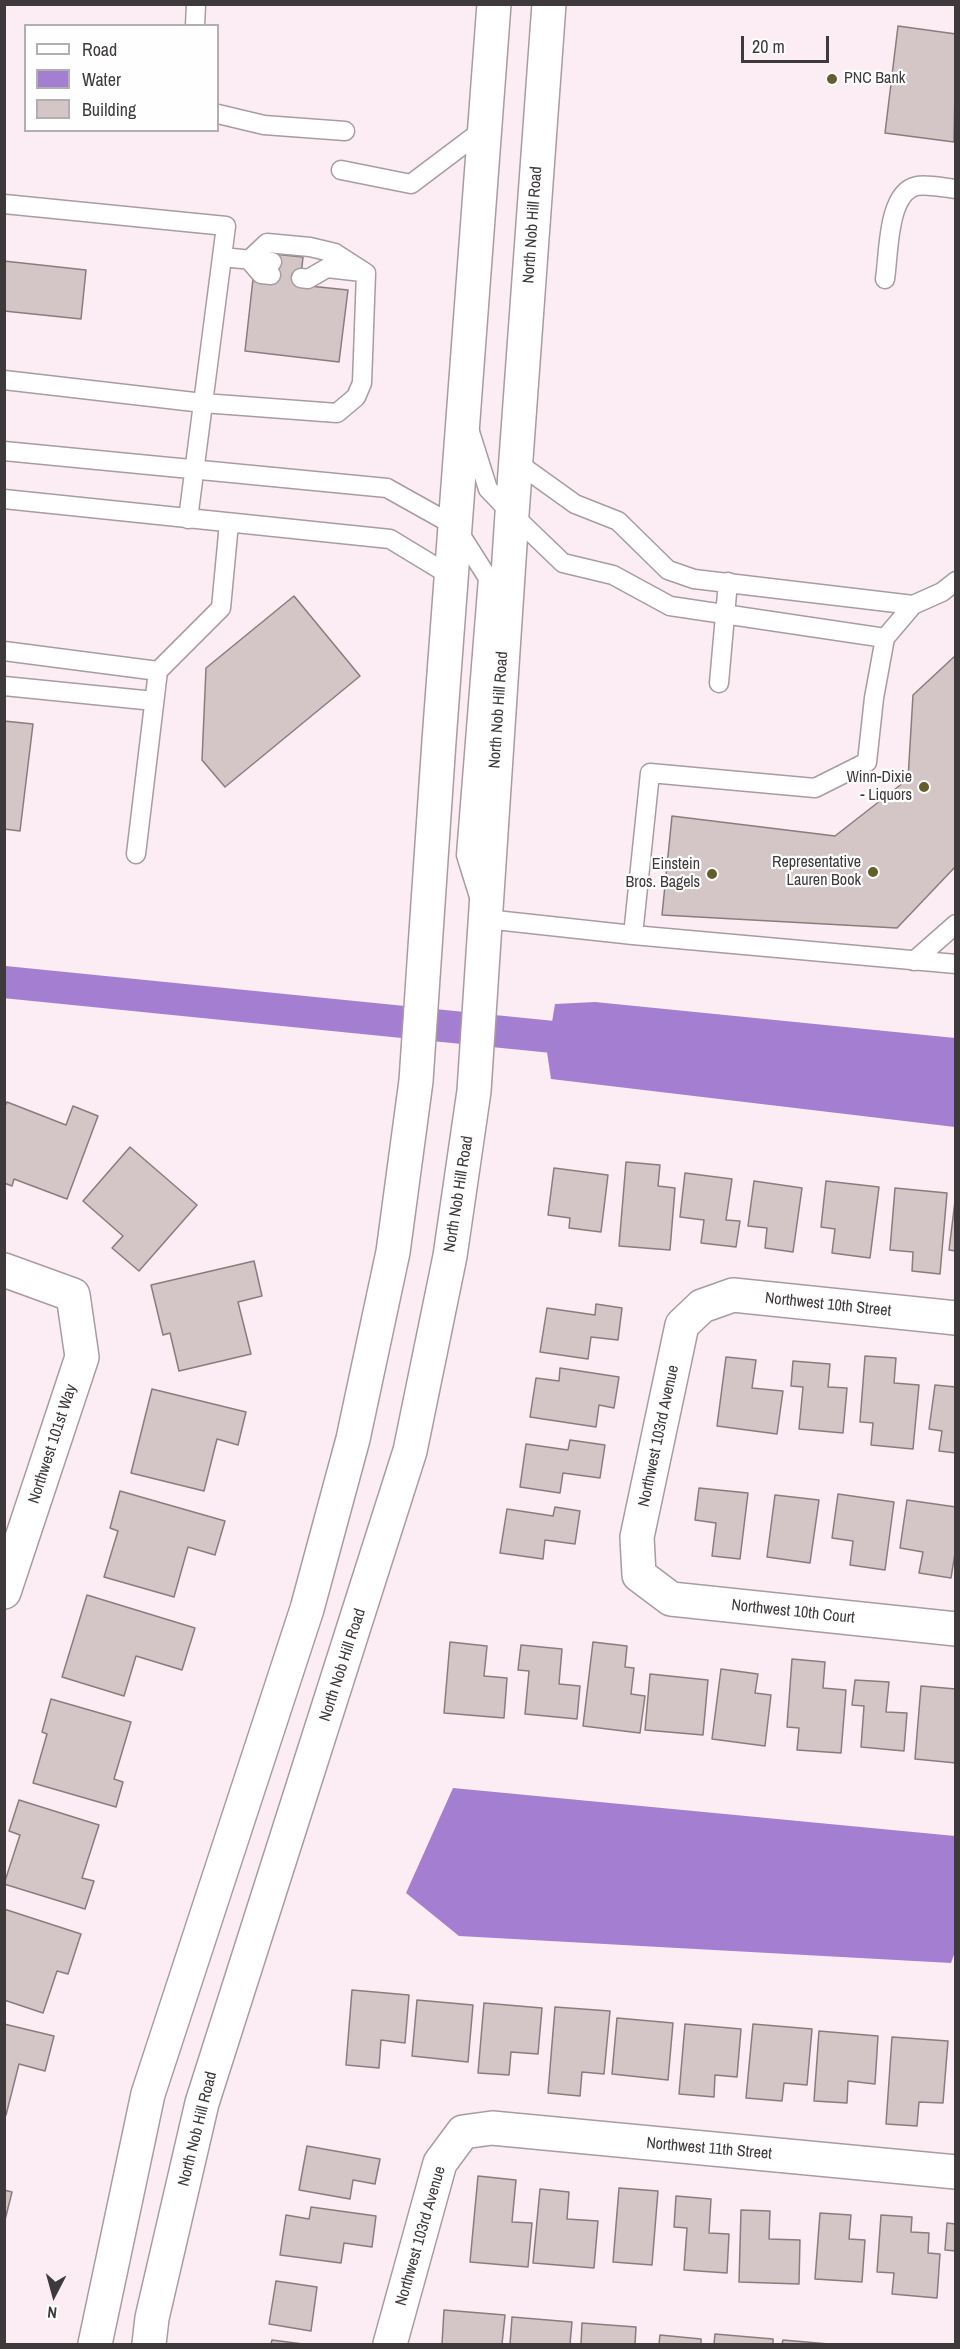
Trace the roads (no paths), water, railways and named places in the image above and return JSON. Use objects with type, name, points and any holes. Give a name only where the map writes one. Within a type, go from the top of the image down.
[{"type":"main road","points":[[94,2344],[148,2094],[307,1609],[352,1439],[393,1252],[417,1081],[463,407],[494,4]]},
{"type":"main road","name":"North Nob Hill Road","points":[[149,2344],[152,2318],[202,2103],[410,1451],[450,1256],[474,1090],[482,989],[512,514],[549,4]]},
{"type":"main road","name":"Northwest 101st Way","points":[[4,1270],[74,1295],[82,1357],[4,1592]]},
{"type":"main road","name":"Northwest 10th Street","points":[[702,1306],[733,1295],[956,1318]]},
{"type":"main road","name":"Northwest 103rd Avenue","points":[[639,1575],[637,1537],[682,1325],[702,1306]]},
{"type":"main road","name":"Northwest 10th Court","points":[[639,1575],[671,1599],[956,1629]]},
{"type":"main road","name":"Northwest 11th Street","points":[[463,2132],[492,2128],[956,2172]]},
{"type":"main road","name":"Northwest 103rd Avenue","points":[[390,2344],[440,2163],[463,2132]]},
{"type":"lane","points":[[195,24],[196,4]]},
{"type":"lane","points":[[219,114],[264,125],[345,132]]},
{"type":"lane","points":[[341,170],[411,184],[484,129]]},
{"type":"lane","points":[[885,279],[895,207],[902,194],[918,186],[956,189]]},
{"type":"lane","points":[[4,204],[226,226],[188,519]]},
{"type":"lane","points":[[249,260],[267,243],[310,247],[335,253],[366,273]]},
{"type":"lane","points":[[222,257],[249,260],[272,268]]},
{"type":"lane","points":[[301,271],[308,279],[327,268],[366,273]]},
{"type":"lane","points":[[4,380],[203,403],[337,413],[356,396],[362,383],[366,273]]},
{"type":"lane","points":[[463,407],[489,489],[563,563],[613,575],[670,606],[885,638]]},
{"type":"lane","points":[[4,451],[387,488],[455,526],[488,578],[466,855],[486,919],[633,935],[956,964]]},
{"type":"lane","points":[[516,461],[575,504],[618,521],[668,570],[694,579],[913,606]]},
{"type":"lane","points":[[4,499],[390,539],[451,576]]},
{"type":"lane","points":[[136,854],[158,671],[221,608],[229,523]]},
{"type":"lane","points":[[633,935],[650,773],[815,788],[867,762],[874,698],[885,638],[913,606],[942,592],[956,581]]},
{"type":"lane","points":[[719,683],[728,582]]},
{"type":"lane","points":[[4,651],[158,671]]},
{"type":"lane","points":[[4,686],[154,701]]},
{"type":"lane","points":[[914,961],[956,924]]},
{"type":"water","points":[[595,1002],[955,1038],[955,1127],[551,1079],[547,1052],[555,1004]]},
{"type":"water","points":[[453,1788],[955,1836],[956,1949],[951,1963],[459,1936],[406,1893]]},
{"type":"waterway","points":[[4,982],[593,1041]]},
{"type":"place","name":"PNC Bank","points":[[832,79]]},
{"type":"place","name":"Winn-Dixie - Liquors","points":[[924,787]]},
{"type":"place","name":"Representative Lauren Book","points":[[873,872]]},
{"type":"place","name":"Einstein Bros. Bagels","points":[[712,874]]}]
